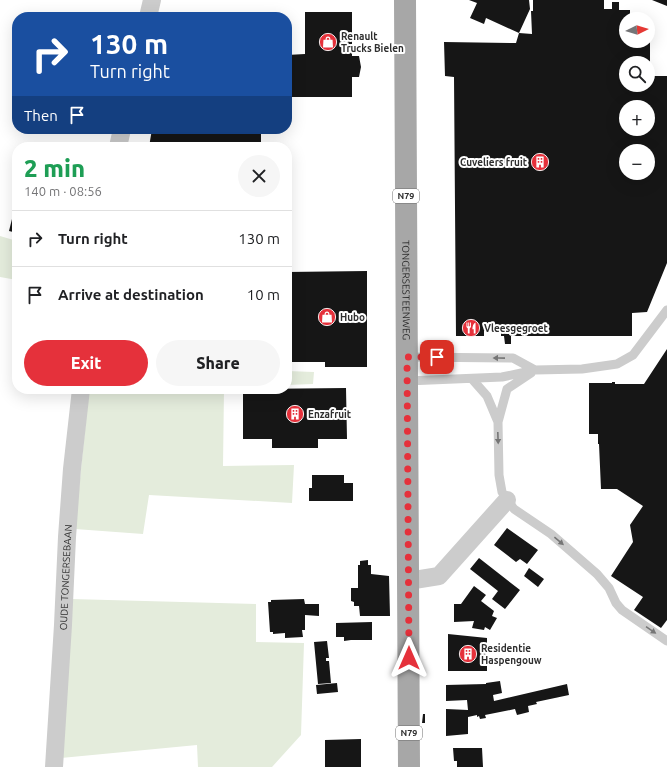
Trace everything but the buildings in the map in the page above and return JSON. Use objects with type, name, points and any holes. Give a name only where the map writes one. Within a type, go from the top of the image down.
[{"type":"main road","name":"TONGERSESTEENWEG","points":[[405,0],[409,767]]},
{"type":"street","points":[[149,12],[152,0]]},
{"type":"street","name":"OUDE TONGERSEBAAN","points":[[54,767],[64,625],[67,537],[72,469],[80,394]]},
{"type":"street","points":[[408,581],[440,576],[508,500]]},
{"type":"lane","points":[[407,381],[502,377],[535,370],[582,369],[617,364],[633,355],[667,310]]},
{"type":"lane","points":[[407,357],[513,358],[535,370]]},
{"type":"lane","points":[[535,370],[507,389],[498,422],[499,475],[502,492],[514,509],[551,534],[598,574],[609,588],[616,604],[622,610],[667,641]]},
{"type":"lane","points":[[472,379],[487,396],[498,422]]},
{"type":"green space","points":[[0,236],[12,240],[12,279],[0,277]]},
{"type":"green space","points":[[292,371],[314,372],[313,384],[292,385]]},
{"type":"green space","points":[[88,394],[224,394],[223,466],[294,465],[292,503],[149,495],[143,534],[75,529]]},
{"type":"green space","points":[[71,599],[256,604],[256,642],[304,643],[301,735],[272,767],[198,767],[197,745],[61,758]]},
{"type":"place","name":"Renault Trucks Bielen","points":[[328,42]]},
{"type":"place","name":"Cuveliers fruit","points":[[540,162]]},
{"type":"place","name":"Hubo","points":[[327,317]]},
{"type":"place","name":"Vleesgegroet","points":[[471,328]]},
{"type":"place","name":"Enzafruit","points":[[295,414]]},
{"type":"place","name":"Residentie Haspengouw","points":[[468,654]]},
{"type":"route","points":[[409,658],[407,357],[437,357]]}]
